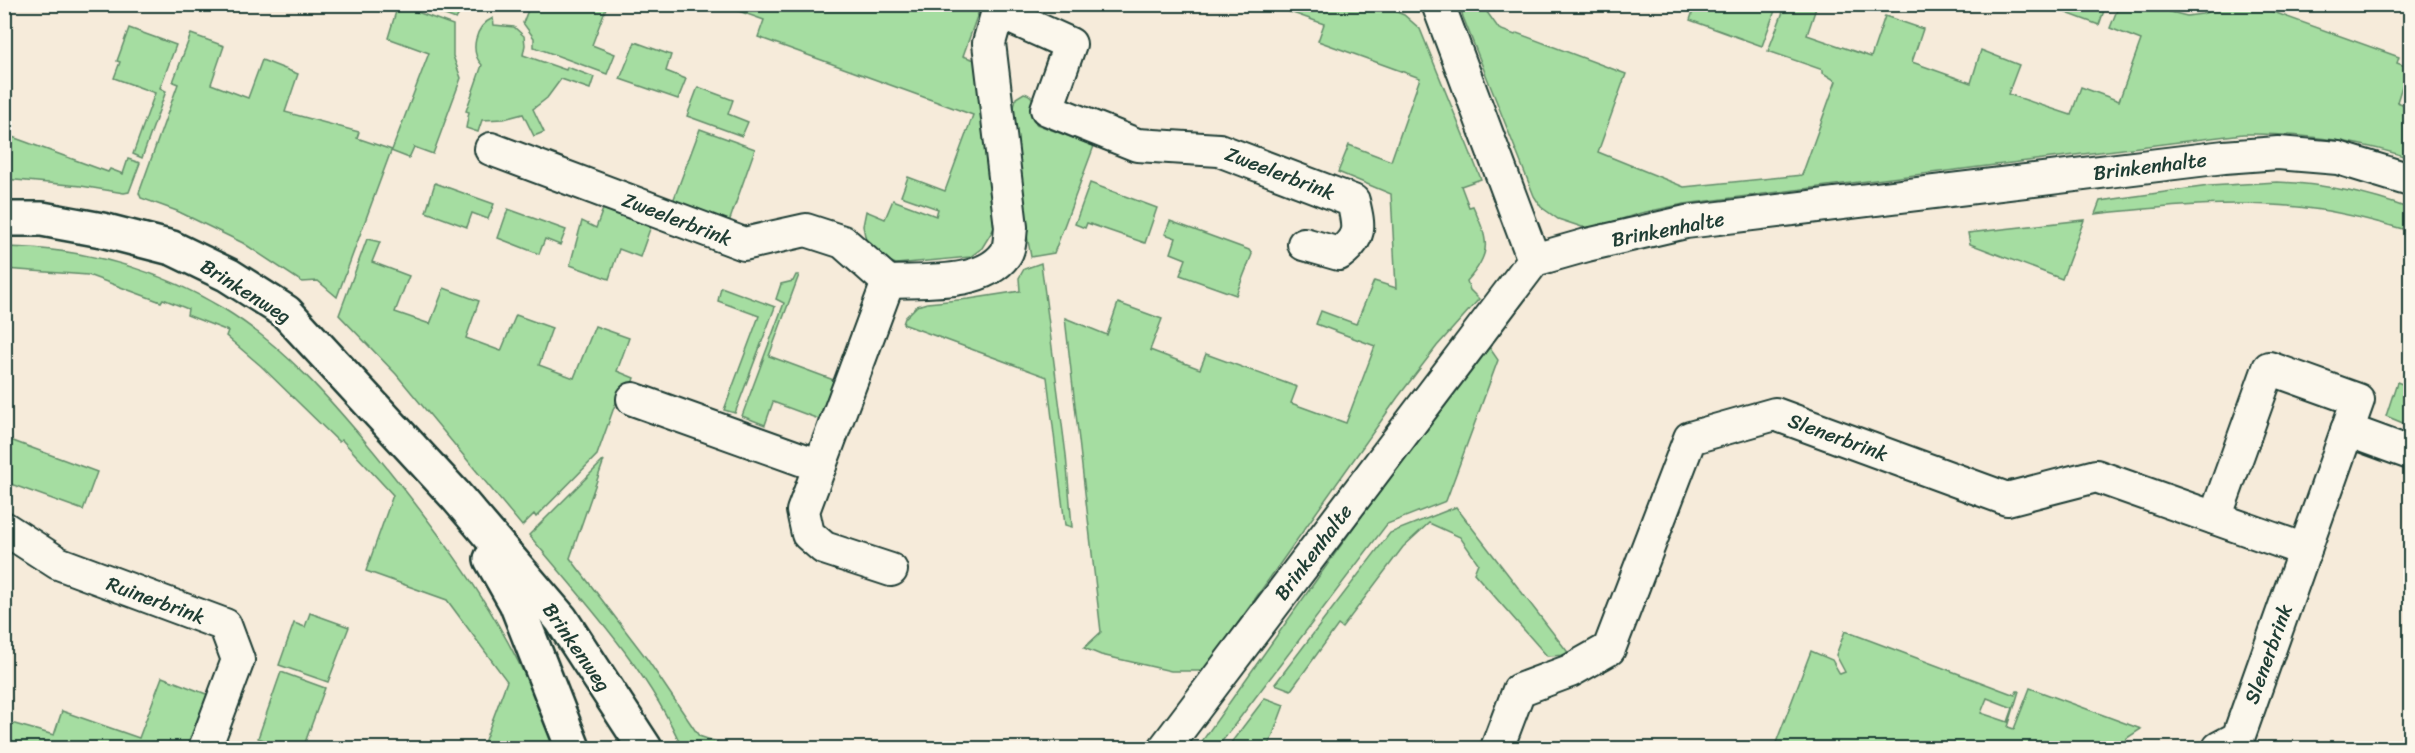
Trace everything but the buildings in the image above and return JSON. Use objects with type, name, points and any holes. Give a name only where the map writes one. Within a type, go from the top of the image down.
[{"type":"street","points":[[1438,4],[1534,260]]},
{"type":"street","name":"Zweelerbrink","points":[[491,149],[744,244],[806,230],[843,242],[888,282],[965,277],[987,272],[1007,254],[1011,227],[988,43],[998,8],[1070,44],[1047,109],[1137,145],[1219,150],[1353,201],[1359,226],[1353,244],[1339,254],[1304,244]]},
{"type":"street","name":"Brinkenhalte","points":[[1166,748],[1534,260],[1686,222],[2224,157],[2278,153],[2338,158],[2410,180]]},
{"type":"street","name":"Brinkenweg","points":[[4,219],[42,219],[114,233],[172,248],[228,275],[286,312],[455,495],[561,619],[645,748]]},
{"type":"street","points":[[888,282],[803,511],[808,534],[824,548],[891,570]]},
{"type":"street","name":"Slenerbrink","points":[[2216,518],[2269,368],[2358,400],[2238,738],[2219,748]]},
{"type":"street","points":[[633,399],[820,466]]},
{"type":"street","name":"Slenerbrink","points":[[1497,748],[1519,690],[1570,671],[1609,650],[1690,438],[1775,414],[2007,499],[2096,476],[2305,550]]},
{"type":"street","points":[[2347,430],[2410,453]]},
{"type":"street","name":"Brinkenweg","points":[[455,495],[516,603],[573,748]]},
{"type":"street","name":"Ruinerbrink","points":[[4,528],[58,563],[225,625],[238,660],[205,748]]},
{"type":"green space","points":[[1786,4],[1817,5],[1807,35],[1871,57],[1885,16],[1923,29],[1912,62],[1971,83],[1981,50],[2019,65],[2008,94],[2071,115],[2081,87],[2119,101],[2141,40],[2110,28],[2119,5],[2150,5],[2150,7],[2187,16],[2202,14],[2226,5],[2267,5],[2265,9],[2399,57],[2397,63],[2408,67],[2397,102],[2410,107],[2410,158],[2328,139],[2243,134],[1684,204],[1641,213],[1596,227],[1582,227],[1558,219],[1541,207],[1534,196],[1460,5],[1482,5],[1499,29],[1515,35],[1517,33],[1626,74],[1598,152],[1684,187],[1802,175],[1836,81],[1823,73],[1823,70],[1768,51]]},
{"type":"green space","points":[[398,5],[453,25],[453,56],[461,78],[433,154],[414,147],[409,158],[391,151],[337,297],[318,281],[302,282],[243,243],[177,211],[141,198],[139,193],[178,84],[173,82],[191,34],[224,46],[211,84],[248,98],[262,60],[298,74],[285,112],[359,132],[357,138],[392,150],[429,53],[388,38]]},
{"type":"green space","points":[[417,5],[462,5],[463,8],[456,19]]},
{"type":"green space","points":[[530,5],[607,5],[592,45],[615,54],[607,74],[534,47],[534,38],[523,23]]},
{"type":"green space","points":[[722,5],[981,5],[963,56],[978,61],[996,225],[982,248],[970,257],[896,264],[879,257],[867,246],[863,226],[866,211],[885,219],[893,200],[936,216],[938,209],[901,196],[908,177],[945,191],[973,115],[758,37],[764,20]]},
{"type":"green space","points":[[1270,5],[1380,5],[1404,15],[1420,29],[1481,179],[1461,186],[1469,207],[1473,206],[1485,237],[1481,262],[1467,281],[1470,290],[1479,299],[1437,346],[1398,397],[1204,671],[1171,671],[1101,655],[1084,648],[1101,632],[1065,318],[1107,335],[1118,303],[1162,319],[1150,350],[1200,369],[1206,354],[1297,387],[1291,403],[1346,423],[1375,346],[1316,324],[1321,311],[1356,324],[1374,281],[1396,288],[1391,194],[1338,172],[1349,145],[1391,161],[1420,78],[1318,41],[1324,24]]},
{"type":"green space","points":[[1695,5],[1777,5],[1762,46],[1690,20]]},
{"type":"green space","points":[[2045,5],[2106,5],[2099,25]]},
{"type":"green space","points":[[493,18],[494,25],[514,27],[524,36],[523,55],[594,77],[590,89],[561,79],[547,98],[533,109],[544,132],[534,136],[523,114],[504,119],[482,120],[478,132],[466,128],[469,112],[466,111],[482,65],[476,53],[476,39],[482,27]]},
{"type":"green space","points":[[129,28],[176,45],[160,88],[166,91],[142,158],[133,154],[155,93],[114,78],[120,62],[117,61]]},
{"type":"green space","points":[[635,42],[671,55],[666,71],[686,79],[678,99],[620,79]]},
{"type":"green space","points":[[698,87],[733,100],[728,114],[748,122],[742,136],[687,116]]},
{"type":"green space","points":[[1024,93],[1032,97],[1034,101],[1036,124],[1094,146],[1054,253],[1031,257],[1022,209],[1014,107],[1016,98]]},
{"type":"green space","points":[[700,129],[755,149],[728,225],[672,204]]},
{"type":"green space","points":[[4,134],[108,172],[110,169],[123,174],[128,159],[140,163],[129,192],[124,193],[81,186],[5,179]]},
{"type":"green space","points":[[2277,182],[2345,190],[2410,209],[2410,231],[2332,212],[2265,204],[2208,204],[2095,214],[2100,201],[2209,186]]},
{"type":"green space","points":[[435,183],[494,204],[488,219],[472,213],[467,227],[426,212]]},
{"type":"green space","points":[[1090,183],[1157,208],[1145,243],[1087,223],[1085,228],[1075,224]]},
{"type":"green space","points":[[508,209],[566,230],[560,245],[545,239],[539,254],[498,238]]},
{"type":"green space","points":[[603,209],[651,226],[640,257],[619,249],[609,279],[570,265],[582,221],[596,228]]},
{"type":"green space","points":[[2084,220],[2062,279],[1970,244],[1968,233]]},
{"type":"green space","points":[[1170,221],[1249,250],[1252,254],[1236,295],[1180,275],[1186,259],[1171,253],[1176,238],[1165,234]]},
{"type":"green space","points":[[367,239],[380,242],[372,262],[409,276],[395,312],[430,324],[444,288],[479,301],[466,338],[501,351],[516,315],[552,328],[539,365],[574,378],[595,326],[629,338],[617,371],[634,378],[626,402],[617,399],[597,455],[536,517],[534,514],[522,526],[396,374],[339,315]]},
{"type":"green space","points":[[5,247],[63,251],[91,256],[172,282],[246,323],[286,356],[357,432],[454,556],[501,629],[539,707],[554,748],[482,748],[507,681],[447,600],[366,571],[393,495],[342,440],[339,442],[261,366],[226,336],[228,331],[187,315],[188,309],[163,299],[161,302],[88,275],[5,269]]},
{"type":"green space","points":[[1041,263],[1066,455],[1072,527],[1065,525],[1047,377],[903,324],[905,318],[917,306],[927,303],[1020,291],[1019,278],[1024,269]]},
{"type":"green space","points":[[796,275],[799,275],[769,356],[839,382],[824,421],[773,402],[765,425],[742,416],[784,303],[776,299],[781,284],[793,281]]},
{"type":"green space","points":[[721,287],[775,307],[735,413],[724,410],[759,316],[718,301]]},
{"type":"green space","points":[[1489,347],[1498,360],[1446,501],[1387,524],[1217,748],[1205,748],[1200,744],[1395,469]]},
{"type":"green space","points":[[2397,382],[2410,387],[2410,426],[2386,416]]},
{"type":"green space","points":[[5,438],[97,472],[83,510],[5,482]]},
{"type":"green space","points":[[604,460],[570,558],[647,659],[699,736],[734,748],[682,748],[652,691],[633,663],[529,535]]},
{"type":"green space","points":[[1456,507],[1570,655],[1547,656],[1474,573],[1478,563],[1460,537],[1429,523],[1403,547],[1342,628],[1338,625],[1291,690],[1275,684],[1390,533]]},
{"type":"green space","points":[[310,613],[349,627],[328,682],[279,665],[294,623],[305,627]]},
{"type":"green space","points":[[1845,631],[2015,695],[2019,691],[2008,727],[2014,729],[2030,688],[2141,729],[2127,738],[2121,748],[1774,748],[1811,651],[1832,660],[1840,674],[1845,672],[1836,655]],"holes":[[[1987,698],[2013,708],[2008,722],[1981,713]]]},
{"type":"green space","points":[[281,672],[325,688],[303,748],[287,748],[258,738]]},
{"type":"green space","points":[[162,677],[214,697],[195,748],[5,747],[4,721],[54,735],[62,711],[139,738]]},
{"type":"green space","points":[[1265,698],[1284,705],[1268,748],[1227,748]]}]
